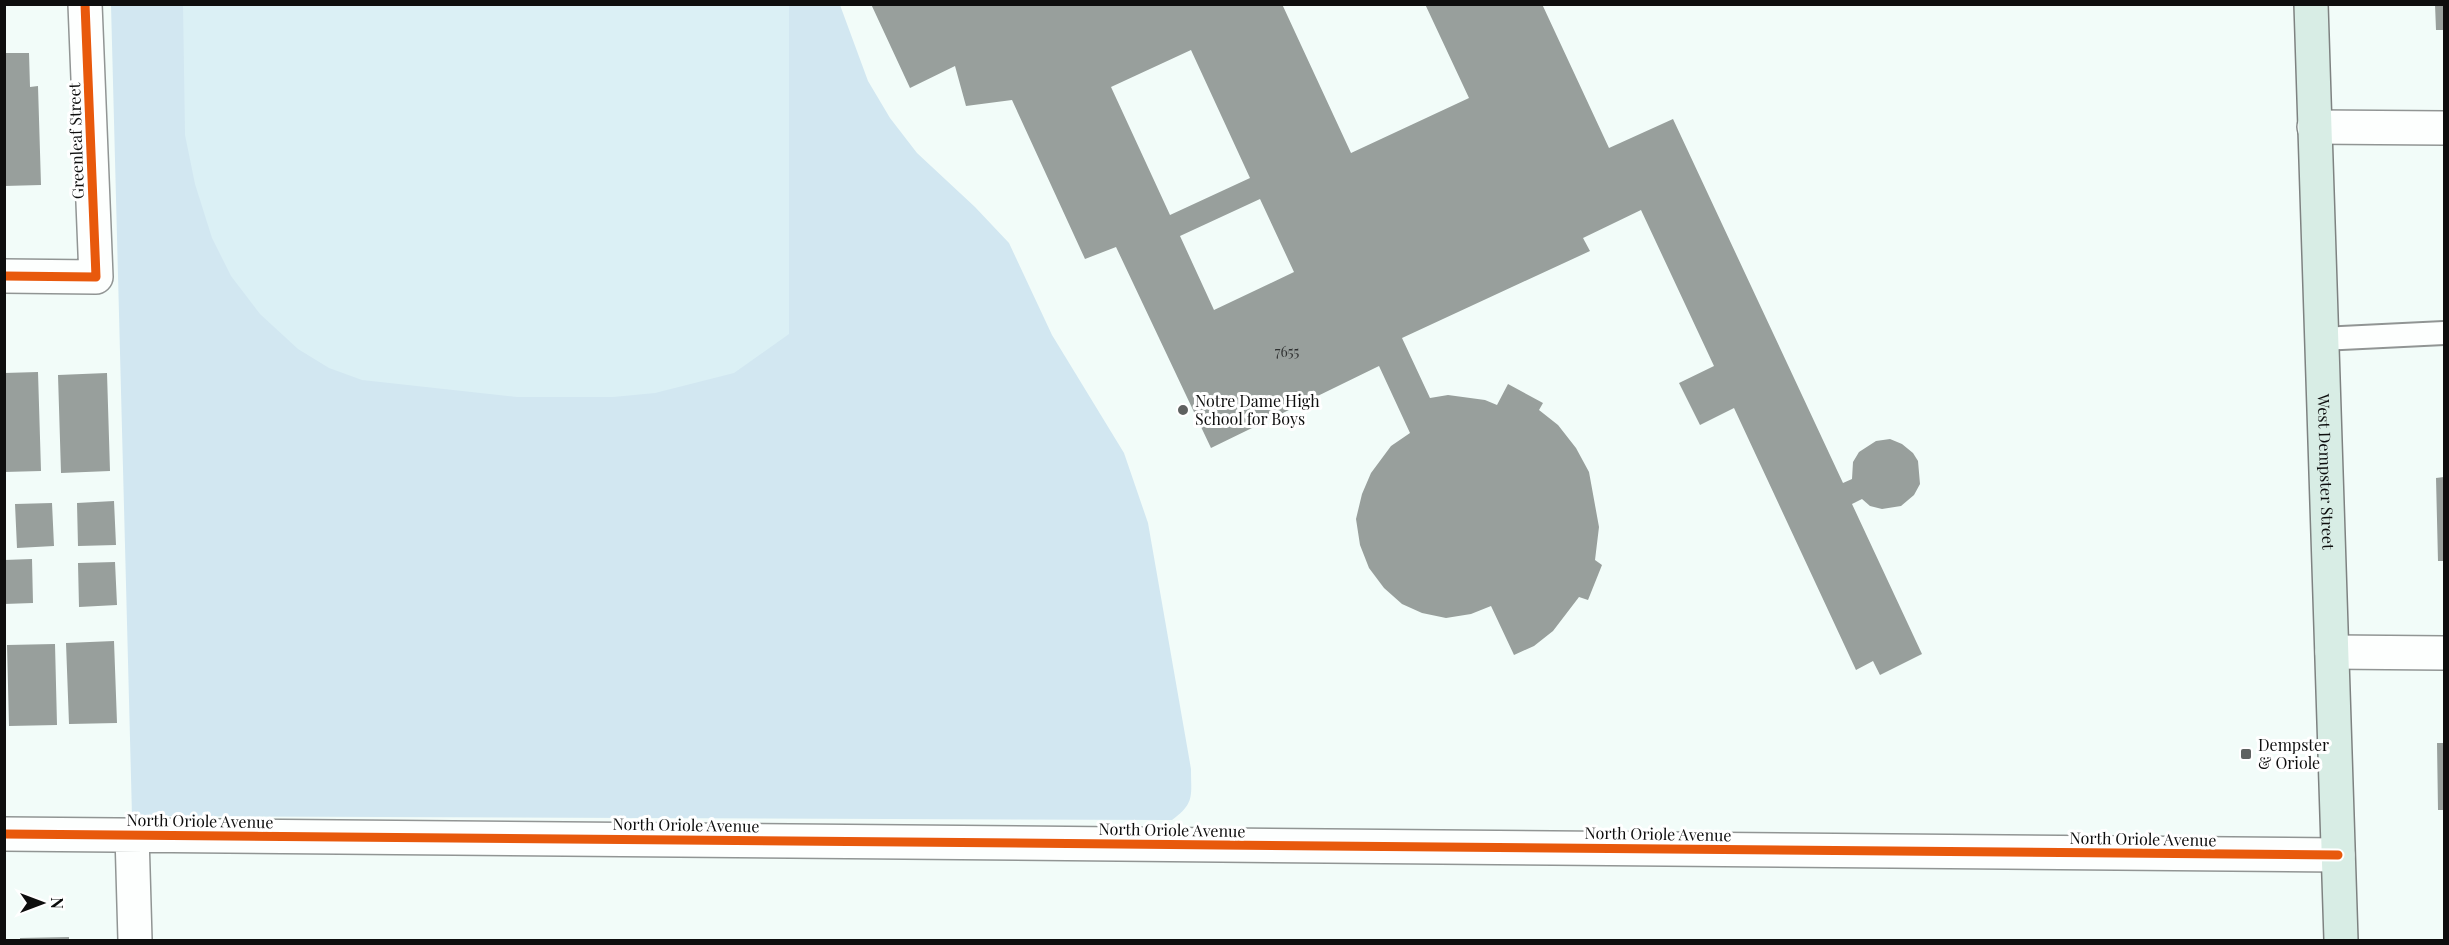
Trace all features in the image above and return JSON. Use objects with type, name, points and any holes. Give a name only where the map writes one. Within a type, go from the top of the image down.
[{"type":"main road","name":"West Dempster Street","points":[[2311,4],[2341,940]]},
{"type":"street","name":"Greenleaf Street","points":[[4,276],[96,277],[85,4]]},
{"type":"street","points":[[2314,127],[2445,128]]},
{"type":"street","points":[[2332,652],[2445,653]]},
{"type":"street","name":"North Oriole Avenue","points":[[4,834],[2338,855]]},
{"type":"street","points":[[132,835],[135,940]]},
{"type":"lane","points":[[2321,339],[2445,333]]},
{"type":"shaded area","points":[[111,5],[840,5],[868,81],[890,118],[917,153],[975,207],[1009,243],[1052,335],[1124,453],[1148,523],[1191,769],[1191,793],[1185,809],[1172,820],[132,816]]},
{"type":"shaded area","points":[[183,5],[789,5],[789,334],[734,373],[655,393],[613,397],[517,397],[362,380],[329,368],[298,349],[260,314],[231,276],[212,238],[195,184],[185,135]]},
{"type":"building","points":[[871,4],[1282,4],[1351,153],[1469,98],[1425,4],[1542,4],[1609,148],[1673,119],[1843,483],[1852,479],[1853,462],[1859,452],[1876,441],[1890,439],[1902,444],[1913,453],[1918,461],[1920,484],[1914,495],[1901,506],[1882,509],[1870,506],[1862,499],[1852,504],[1922,654],[1880,675],[1873,661],[1856,670],[1734,408],[1700,425],[1679,383],[1714,366],[1641,210],[1583,238],[1590,251],[1402,338],[1430,398],[1448,395],[1485,400],[1497,405],[1508,384],[1543,403],[1539,410],[1558,425],[1576,448],[1589,472],[1599,527],[1595,560],[1602,565],[1588,600],[1579,597],[1553,631],[1534,646],[1514,655],[1491,606],[1471,614],[1446,618],[1422,613],[1402,604],[1384,588],[1369,568],[1360,545],[1356,519],[1362,494],[1371,473],[1391,446],[1410,433],[1379,366],[1211,448],[1116,247],[1085,259],[1012,100],[966,106],[955,66],[910,88]],"holes":[[[1191,50],[1250,178],[1170,215],[1111,87]],[[1260,199],[1294,272],[1214,310],[1180,236]]]},
{"type":"building","points":[[2435,4],[2444,4],[2444,30],[2436,30]]},
{"type":"building","points":[[4,53],[29,53],[30,87],[38,86],[41,185],[4,186]]},
{"type":"building","points":[[38,372],[41,471],[4,472],[4,373]]},
{"type":"building","points":[[107,373],[110,471],[61,473],[58,375]]},
{"type":"building","points":[[2444,477],[2444,561],[2438,561],[2436,478]]},
{"type":"building","points":[[114,501],[116,545],[78,546],[77,503]]},
{"type":"building","points":[[52,503],[54,546],[17,548],[15,504]]},
{"type":"building","points":[[32,559],[33,603],[4,604],[4,560]]},
{"type":"building","points":[[115,562],[117,605],[79,607],[78,563]]},
{"type":"building","points":[[114,641],[117,723],[69,724],[66,643]]},
{"type":"building","points":[[55,644],[57,725],[9,726],[7,645]]},
{"type":"building","points":[[2437,743],[2444,743],[2444,810],[2438,810]]},
{"type":"building","points":[[69,937],[69,940],[20,940],[20,938]]},
{"type":"cycle path","points":[[4,276],[96,277],[85,4]]},
{"type":"cycle path","points":[[4,834],[2338,855]]},
{"type":"place","name":"Notre Dame High School for Boys","points":[[1183,410]]},
{"type":"place","name":"Dempster & Oriole","points":[[2246,754]]}]
